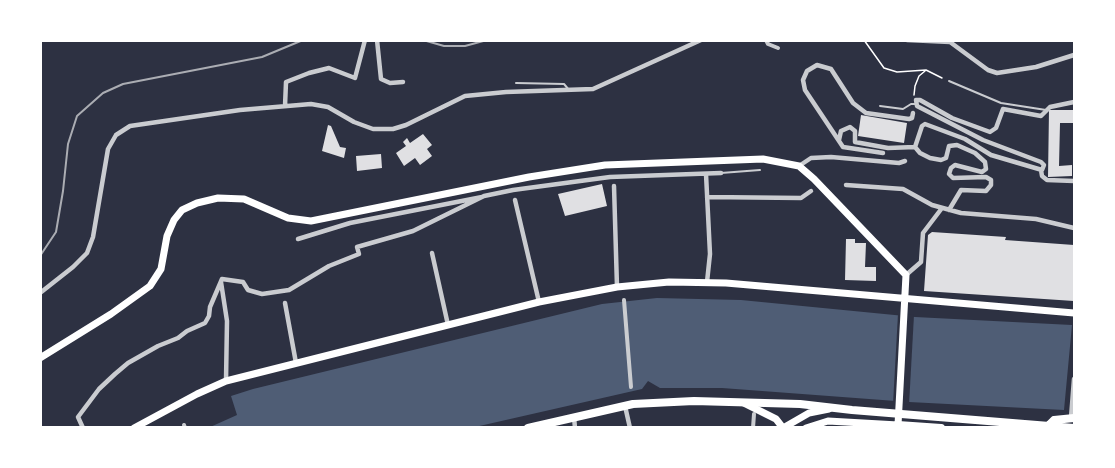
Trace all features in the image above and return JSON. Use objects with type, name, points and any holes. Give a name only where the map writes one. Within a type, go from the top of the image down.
[{"type":"main road","points":[[40,358],[111,314],[150,286],[161,269],[167,236],[174,220],[182,210],[197,203],[218,198],[244,199],[288,218],[311,221],[508,181],[605,165],[763,159],[799,166],[906,275],[897,426]]},
{"type":"main road","points":[[134,428],[226,381],[539,302],[617,287],[707,282],[1074,313]]},
{"type":"main road","points":[[528,428],[625,406],[694,401],[800,404],[880,412],[899,411],[1074,428]]},
{"type":"main road","points":[[742,402],[776,418],[783,427],[809,413],[831,408]]},
{"type":"main road","points":[[1049,425],[1054,420],[1073,418]]},
{"type":"main road","points":[[806,428],[828,421],[940,427]]},
{"type":"street","points":[[285,106],[285,85],[302,76],[329,68],[355,78],[365,40]]},
{"type":"street","points":[[377,40],[381,79],[390,83],[403,82]]},
{"type":"street","points":[[40,293],[87,253],[93,237],[108,148],[116,135],[130,126],[194,116],[285,106],[321,105],[364,126],[385,130],[406,125],[465,96],[506,92],[583,90],[599,87],[701,40]]},
{"type":"street","points":[[766,40],[768,44],[778,48]]},
{"type":"street","points":[[907,40],[950,42],[988,70],[997,73],[1036,67],[1074,55]]},
{"type":"street","points":[[883,153],[845,149],[813,104],[803,84],[807,71],[817,65],[831,69],[853,103],[866,113],[909,119],[912,118],[913,113]]},
{"type":"street","points":[[917,101],[988,132],[996,128],[1003,109],[1040,116],[1050,107],[1074,102]]},
{"type":"street","points":[[917,101],[983,140],[1039,161],[1044,165],[1041,170],[1042,176],[1047,180],[1074,181]]},
{"type":"street","points":[[915,147],[922,126],[925,124],[965,139],[992,155],[1041,170]]},
{"type":"street","points":[[839,140],[841,131],[850,127],[855,131],[855,142],[888,148],[915,147]]},
{"type":"street","points":[[915,147],[920,153],[936,160],[944,159],[949,146],[957,145],[975,153],[985,162],[986,169],[982,172],[955,165],[951,168],[949,174],[952,178],[986,177],[991,180],[991,185],[986,191],[961,190],[950,210]]},
{"type":"street","points":[[799,166],[812,158],[831,157],[899,163],[905,161]]},
{"type":"street","points":[[298,239],[351,223],[513,189],[610,177],[721,173]]},
{"type":"street","points":[[706,174],[710,254],[707,282]]},
{"type":"street","points":[[846,185],[903,189],[920,200],[961,213],[1036,219],[1074,228]]},
{"type":"street","points":[[614,186],[617,287]]},
{"type":"street","points":[[707,197],[801,198],[811,191]]},
{"type":"street","points":[[83,428],[78,417],[99,389],[115,374],[128,363],[158,346],[205,323],[209,316],[210,306],[225,278],[243,282],[248,290],[262,294],[289,290],[329,266],[359,254],[357,247],[413,231],[484,196]]},
{"type":"street","points":[[515,200],[539,302]]},
{"type":"street","points":[[906,275],[921,262],[923,233],[942,208]]},
{"type":"street","points":[[432,253],[448,325]]},
{"type":"street","points":[[221,282],[227,321],[226,381]]},
{"type":"street","points":[[624,300],[631,387]]},
{"type":"street","points":[[285,303],[296,363]]},
{"type":"street","points":[[1073,418],[1074,379]]},
{"type":"street","points":[[625,406],[630,428]]},
{"type":"street","points":[[753,428],[754,414]]},
{"type":"street","points":[[574,417],[575,428]]},
{"type":"lane","points":[[949,81],[1001,103],[1046,110]]},
{"type":"lane","points":[[516,83],[564,84],[569,90]]},
{"type":"lane","points":[[880,106],[903,109],[917,101]]},
{"type":"lane","points":[[721,173],[760,170]]},
{"type":"path","points":[[864,40],[884,68],[897,72],[926,70],[949,81]]},
{"type":"path","points":[[917,101],[914,96],[915,86],[919,76],[926,70]]},
{"type":"water","points":[[657,298],[741,300],[915,317],[1072,325],[1064,410],[909,402],[722,388],[660,388],[648,381],[642,389],[475,427],[208,428],[237,415],[231,396],[253,389],[602,304]]},
{"type":"pier","points":[[898,314],[914,315],[909,405],[893,404]]},
{"type":"building","points":[[1049,110],[1074,110],[1074,123],[1060,123],[1059,166],[1072,165],[1072,176],[1048,177]]},
{"type":"building","points":[[861,115],[907,123],[904,143],[858,136]]},
{"type":"building","points":[[328,125],[331,126],[340,147],[346,148],[344,158],[322,151]]},
{"type":"building","points":[[423,134],[432,145],[427,149],[432,156],[420,165],[415,158],[404,166],[396,153],[406,146],[403,142],[407,138],[410,143]]},
{"type":"building","points":[[381,154],[382,168],[357,171],[356,156]]},
{"type":"building","points":[[602,184],[607,206],[565,216],[558,194]]},
{"type":"building","points":[[932,232],[1074,245],[1074,301],[924,291],[928,235]]},
{"type":"building","points":[[846,239],[855,239],[855,243],[866,243],[865,267],[876,267],[876,281],[845,280]]},
{"type":"railway","points":[[40,256],[56,232],[68,144],[77,116],[103,93],[123,84],[262,57],[303,40]]},
{"type":"railway","points":[[423,40],[444,46],[465,46],[487,40]]}]
